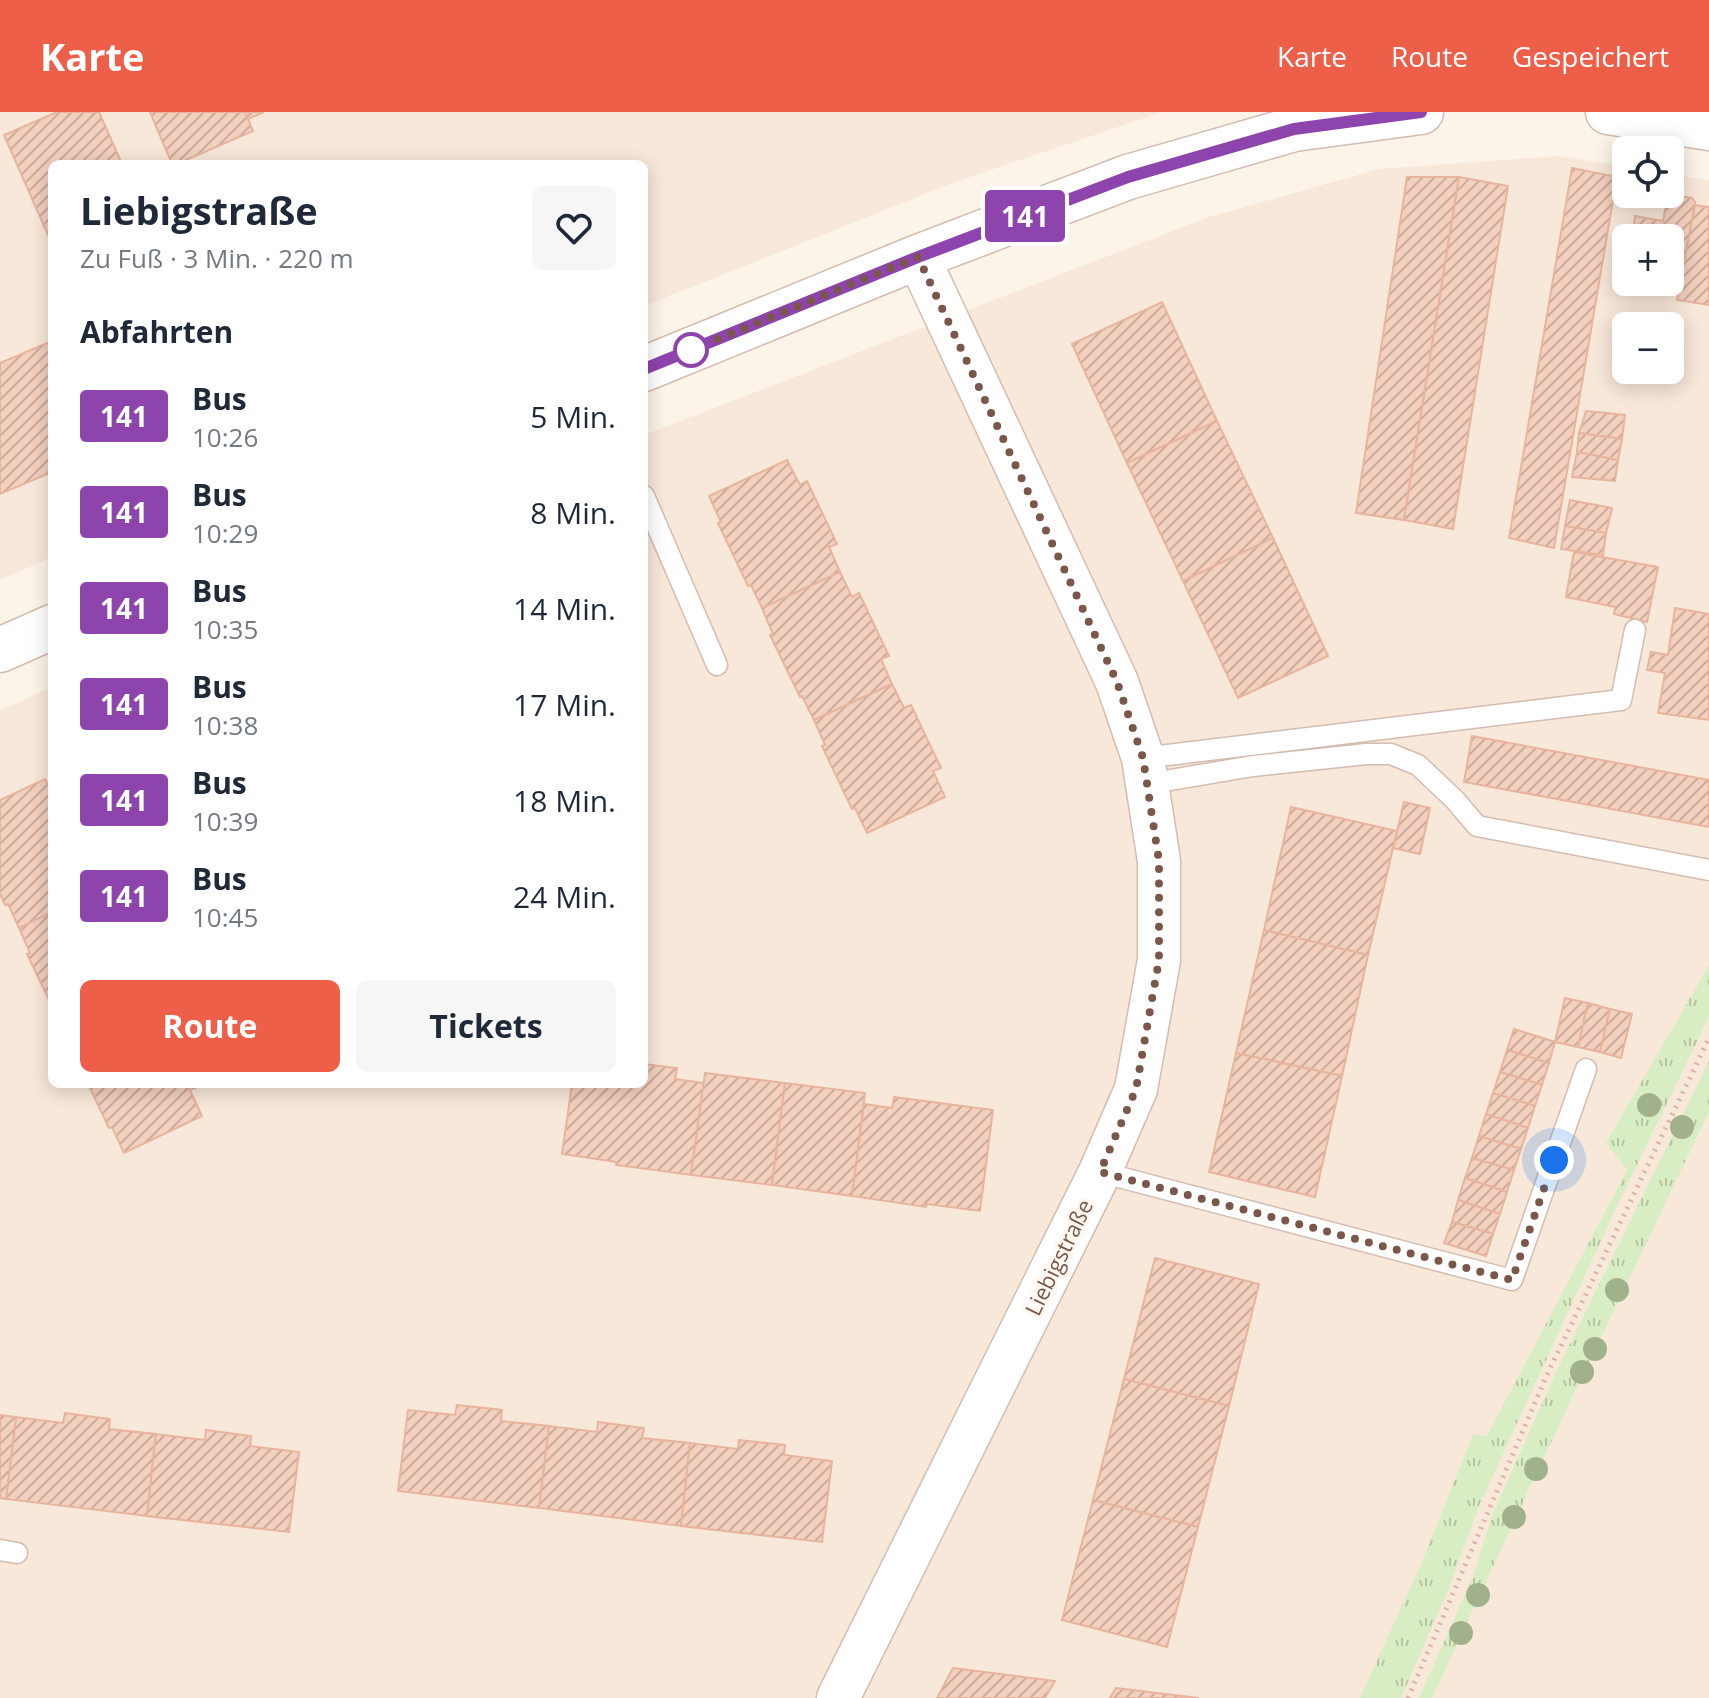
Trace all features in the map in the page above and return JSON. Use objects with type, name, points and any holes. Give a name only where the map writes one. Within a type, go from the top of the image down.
[{"type":"street","points":[[648,367],[918,257],[1128,177],[1294,129],[1421,112]]},
{"type":"street","points":[[1608,112],[1709,128]]},
{"type":"street","name":"Liebigstraße","points":[[838,1698],[1100,1172],[1136,1089],[1159,960],[1159,861],[1145,771],[1117,682],[918,257]]},
{"type":"street","points":[[0,650],[48,629]]},
{"type":"lane","points":[[648,505],[717,665]]},
{"type":"lane","points":[[1145,771],[1621,700],[1635,630]]},
{"type":"lane","points":[[1145,771],[1253,766],[1391,754],[1418,765],[1477,826],[1709,870]]},
{"type":"lane","points":[[1100,1172],[1512,1280],[1586,1069]]},
{"type":"path","points":[[1408,1698],[1546,1377],[1709,1038]]},
{"type":"shaded area","points":[[0,112],[1163,112],[958,181],[648,304],[648,160],[48,160],[48,559],[0,580]]},
{"type":"shaded area","points":[[1560,156],[1612,165],[1612,208],[1684,208],[1684,176],[1709,180],[1709,1698],[0,1698],[0,710],[48,689],[48,1088],[648,1088],[648,433],[1209,217],[1379,169]]},
{"type":"green space","points":[[1709,965],[1709,1017],[1616,1208],[1479,1506],[1449,1588],[1401,1698],[1360,1698],[1421,1564],[1473,1434],[1487,1436],[1627,1170],[1606,1143]]},
{"type":"green space","points":[[1709,1061],[1709,1112],[1432,1698],[1419,1698],[1472,1579],[1493,1513],[1558,1368]]},
{"type":"building","points":[[57,112],[99,112],[120,160],[48,160],[48,235],[4,135]]},
{"type":"building","points":[[150,112],[245,112],[253,131],[186,160],[170,160]]},
{"type":"building","points":[[245,112],[264,112],[248,119]]},
{"type":"building","points":[[1572,168],[1612,176],[1612,206],[1554,548],[1509,538]]},
{"type":"building","points":[[1407,177],[1459,177],[1404,520],[1356,513]]},
{"type":"building","points":[[1459,177],[1508,186],[1453,529],[1404,520]]},
{"type":"building","points":[[1684,197],[1695,202],[1684,263],[1684,224],[1634,224],[1635,216],[1663,221],[1665,208],[1684,208]]},
{"type":"building","points":[[1695,205],[1709,207],[1709,305],[1677,300],[1678,296],[1684,296],[1684,263]]},
{"type":"building","points":[[1162,302],[1217,421],[1127,463],[1072,344]]},
{"type":"building","points":[[48,343],[48,474],[0,494],[0,363]]},
{"type":"building","points":[[1586,411],[1625,415],[1622,439],[1579,433]]},
{"type":"building","points":[[1217,421],[1273,538],[1183,581],[1127,463]]},
{"type":"building","points":[[1579,433],[1622,439],[1618,460],[1577,452]]},
{"type":"building","points":[[1577,452],[1618,460],[1615,481],[1572,477]]},
{"type":"building","points":[[787,460],[800,485],[807,481],[837,544],[829,547],[840,572],[762,608],[718,523],[721,522],[709,496]]},
{"type":"building","points":[[1570,500],[1612,508],[1606,533],[1565,526]]},
{"type":"building","points":[[1565,526],[1606,533],[1603,555],[1561,549]]},
{"type":"building","points":[[1273,538],[1328,656],[1238,698],[1183,581]]},
{"type":"building","points":[[1574,552],[1658,567],[1647,622],[1614,614],[1615,607],[1566,597]]},
{"type":"building","points":[[840,572],[852,597],[859,593],[889,656],[881,659],[892,684],[814,720],[770,635],[773,634],[762,608]]},
{"type":"building","points":[[1675,608],[1709,614],[1709,720],[1658,713],[1665,673],[1647,670],[1651,652],[1668,655]]},
{"type":"building","points":[[892,684],[904,708],[911,705],[941,768],[933,771],[945,797],[867,833],[822,746],[825,745],[814,720]]},
{"type":"building","points":[[1472,736],[1709,780],[1709,827],[1464,782]]},
{"type":"building","points":[[45,779],[48,785],[48,914],[19,928],[0,894],[0,800]]},
{"type":"building","points":[[1404,802],[1430,808],[1420,854],[1393,848]]},
{"type":"building","points":[[1291,807],[1397,831],[1368,955],[1264,930]]},
{"type":"building","points":[[48,914],[48,998],[27,954],[30,953],[19,928]]},
{"type":"building","points":[[1264,930],[1368,955],[1342,1076],[1236,1053]]},
{"type":"building","points":[[1565,998],[1588,1003],[1578,1047],[1555,1042]]},
{"type":"building","points":[[1588,1003],[1610,1009],[1600,1052],[1578,1047]]},
{"type":"building","points":[[1610,1009],[1632,1014],[1621,1058],[1600,1052]]},
{"type":"building","points":[[1514,1029],[1555,1042],[1549,1063],[1507,1050]]},
{"type":"building","points":[[1507,1050],[1549,1063],[1542,1085],[1500,1072]]},
{"type":"building","points":[[1236,1053],[1342,1076],[1315,1197],[1209,1172]]},
{"type":"building","points":[[648,1064],[677,1068],[675,1079],[704,1083],[691,1175],[562,1154],[571,1088],[648,1088]]},
{"type":"building","points":[[1500,1072],[1542,1085],[1535,1106],[1493,1093]]},
{"type":"building","points":[[705,1073],[785,1083],[772,1185],[691,1175]]},
{"type":"building","points":[[785,1083],[865,1093],[852,1196],[772,1185]]},
{"type":"building","points":[[90,1088],[195,1088],[190,1090],[202,1116],[124,1153],[112,1127],[109,1128]]},
{"type":"building","points":[[1493,1093],[1535,1106],[1528,1128],[1486,1114]]},
{"type":"building","points":[[894,1097],[993,1110],[980,1211],[852,1196],[864,1104],[892,1108]]},
{"type":"building","points":[[1486,1114],[1528,1128],[1521,1149],[1479,1136]]},
{"type":"building","points":[[1479,1136],[1521,1149],[1514,1170],[1472,1158]]},
{"type":"building","points":[[1472,1158],[1514,1170],[1507,1192],[1465,1178]]},
{"type":"building","points":[[1465,1178],[1507,1192],[1500,1214],[1458,1200]]},
{"type":"building","points":[[1458,1200],[1500,1214],[1493,1234],[1452,1222]]},
{"type":"building","points":[[1452,1222],[1493,1234],[1486,1256],[1444,1243]]},
{"type":"building","points":[[1155,1258],[1259,1284],[1229,1406],[1124,1379]]},
{"type":"building","points":[[1124,1379],[1229,1406],[1198,1527],[1093,1500]]},
{"type":"building","points":[[457,1405],[502,1410],[501,1421],[549,1426],[539,1508],[398,1491],[408,1410],[455,1415]]},
{"type":"building","points":[[65,1413],[110,1419],[109,1429],[156,1434],[147,1516],[6,1499],[16,1417],[63,1423]]},
{"type":"building","points":[[0,1415],[16,1417],[6,1499],[0,1498]]},
{"type":"building","points":[[598,1422],[644,1428],[642,1438],[690,1443],[681,1526],[539,1508],[549,1426],[597,1432]]},
{"type":"building","points":[[206,1430],[251,1436],[250,1446],[299,1452],[289,1532],[147,1516],[156,1434],[205,1440]]},
{"type":"building","points":[[739,1440],[785,1445],[784,1455],[832,1461],[822,1542],[681,1526],[690,1443],[738,1449]]},
{"type":"building","points":[[1093,1500],[1198,1527],[1167,1647],[1062,1620]]},
{"type":"building","points":[[953,1668],[1055,1681],[1045,1698],[937,1698]]},
{"type":"building","points":[[1116,1688],[1199,1698],[1110,1698]]},
{"type":"bus line","name":"141","points":[[648,367],[918,257],[1128,177],[1294,129],[1421,112]]},
{"type":"route","points":[[691,350],[918,257],[1117,682],[1143,758],[1159,861],[1159,960],[1136,1089],[1100,1172],[1512,1280],[1554,1160]]}]
